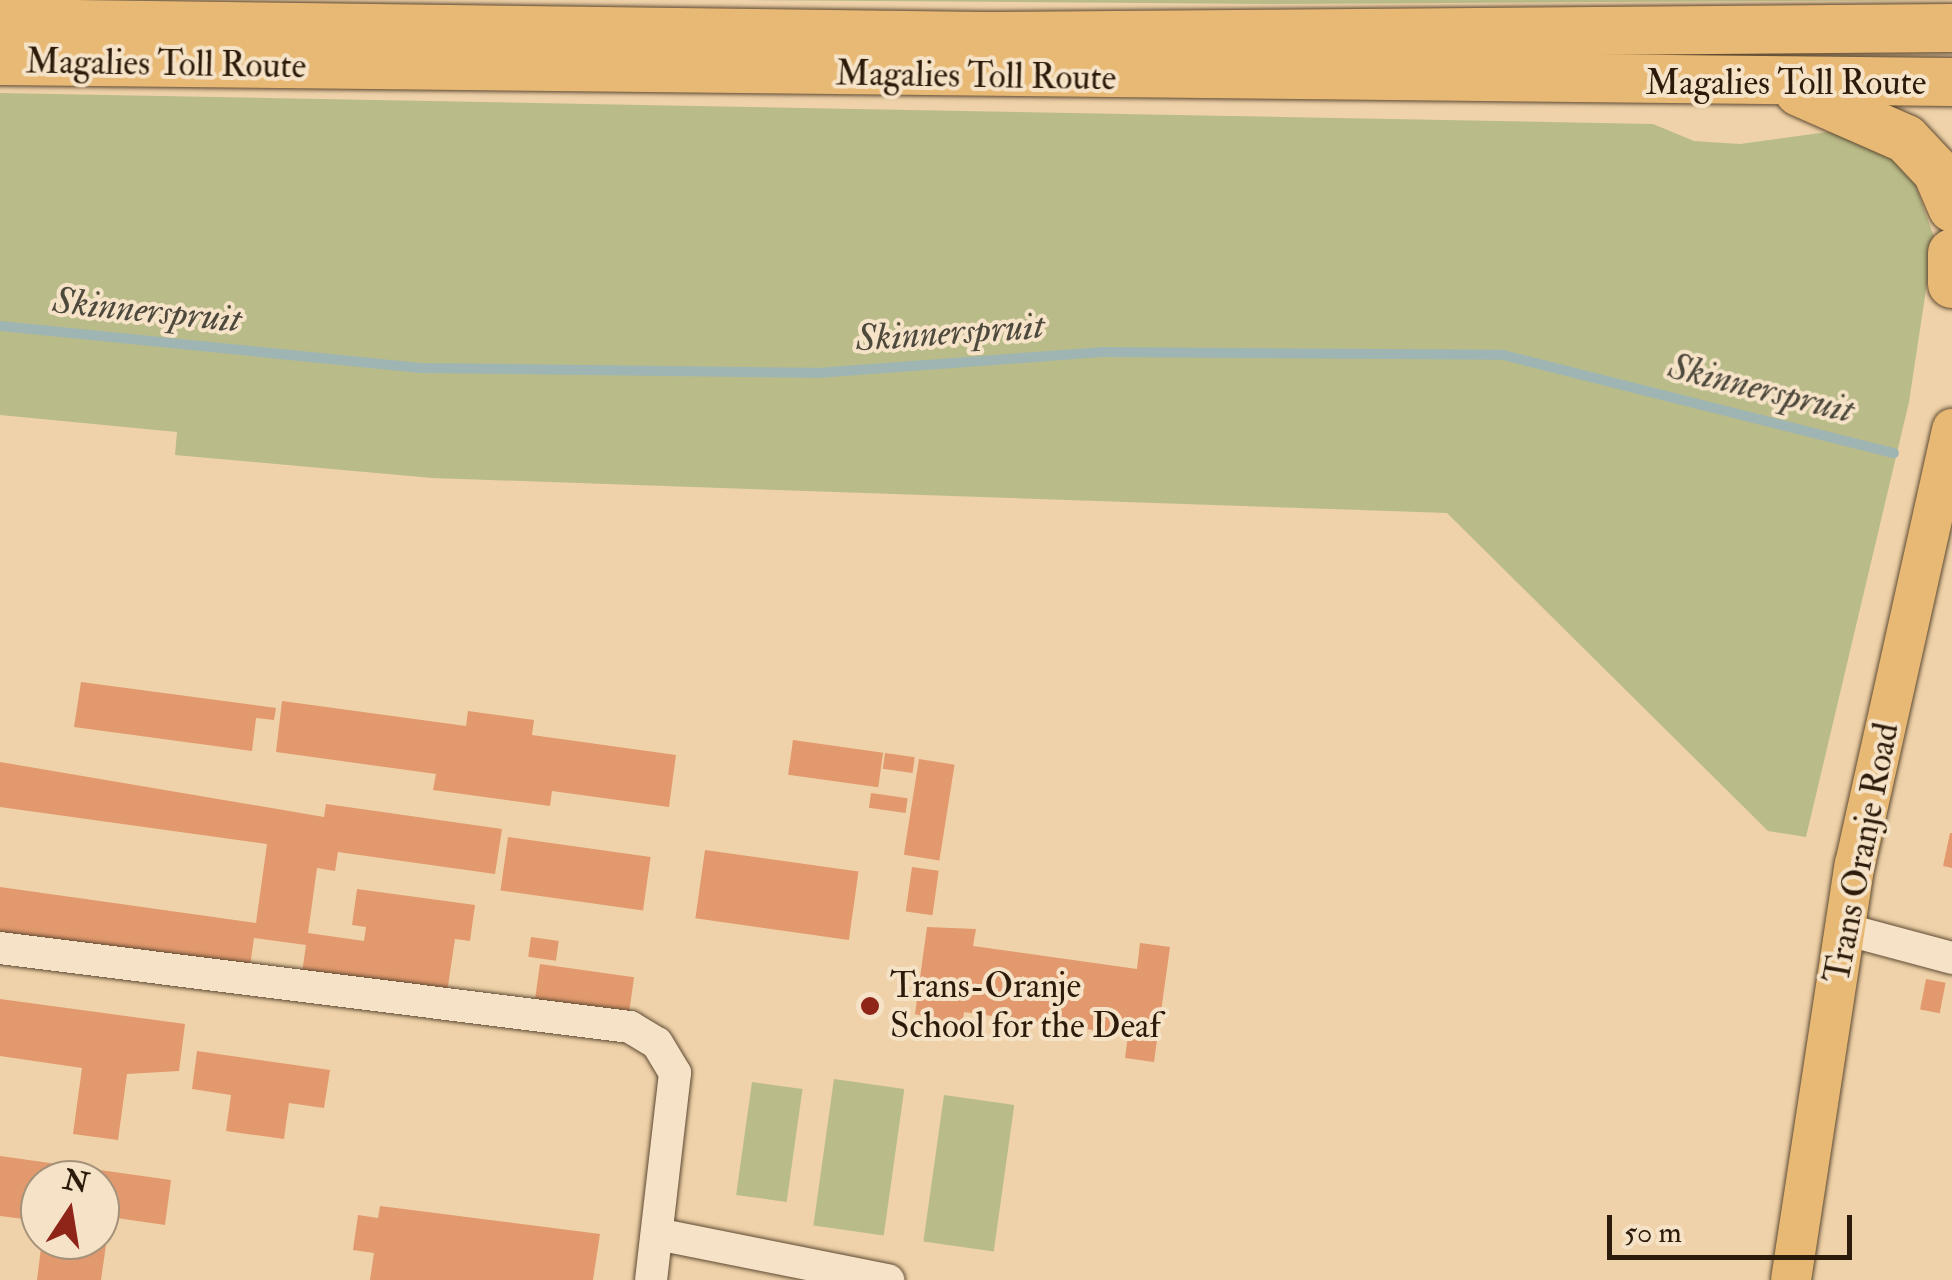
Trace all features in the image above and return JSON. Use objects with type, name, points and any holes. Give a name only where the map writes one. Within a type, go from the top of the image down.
[{"type":"highway","name":"Magalies Toll Route","points":[[0,23],[964,36],[1952,28]]},
{"type":"highway","name":"Magalies Toll Route","points":[[0,60],[1782,85],[1952,82]]},
{"type":"highway","points":[[1782,85],[1906,139],[1937,172],[1952,208]]},
{"type":"highway","points":[[1952,252],[1952,284]]},
{"type":"main road","name":"Trans Oranje Road","points":[[1791,1280],[1844,928],[1952,430]]},
{"type":"lane","points":[[1844,928],[1952,958]]},
{"type":"lane","points":[[0,948],[630,1027],[658,1043],[675,1073],[651,1280]]},
{"type":"lane","points":[[657,1234],[888,1280]]},
{"type":"green space","points":[[744,0],[1952,0],[1278,4]]},
{"type":"green space","points":[[0,93],[1653,124],[1694,141],[1740,144],[1842,130],[1909,167],[1934,237],[1909,402],[1806,837],[1768,831],[1447,513],[432,478],[175,455],[177,432],[0,415]]},
{"type":"green space","points":[[834,1079],[904,1089],[884,1235],[813,1226]]},
{"type":"green space","points":[[752,1082],[803,1089],[787,1202],[736,1195]]},
{"type":"green space","points":[[944,1095],[1014,1105],[994,1251],[923,1242]]},
{"type":"building","points":[[81,682],[276,708],[274,720],[256,718],[252,751],[74,727]]},
{"type":"building","points":[[282,701],[466,726],[468,711],[534,720],[532,735],[676,755],[669,807],[552,791],[550,806],[433,790],[436,774],[276,752]]},
{"type":"building","points":[[793,740],[883,753],[878,787],[788,775]]},
{"type":"building","points":[[885,753],[915,757],[912,773],[883,769]]},
{"type":"building","points":[[919,759],[955,765],[939,860],[904,855]]},
{"type":"building","points":[[0,762],[324,817],[326,804],[502,829],[495,874],[338,852],[335,871],[317,868],[308,933],[364,941],[366,927],[352,925],[357,889],[475,905],[470,941],[455,939],[447,993],[302,973],[306,945],[254,938],[250,966],[0,932],[0,887],[256,923],[267,844],[0,807]]},
{"type":"building","points":[[871,793],[908,798],[906,813],[869,808]]},
{"type":"building","points":[[1952,833],[1952,868],[1943,866]]},
{"type":"building","points":[[508,837],[651,857],[643,911],[500,890]]},
{"type":"building","points":[[705,850],[858,872],[849,940],[695,918]]},
{"type":"building","points":[[912,867],[939,871],[932,915],[906,912]]},
{"type":"building","points":[[927,927],[976,929],[973,946],[1137,969],[1140,943],[1170,947],[1154,1062],[1125,1058],[1128,1035],[964,1012],[962,1026],[915,1014]]},
{"type":"building","points":[[531,937],[559,941],[556,961],[528,957]]},
{"type":"building","points":[[540,964],[634,977],[629,1016],[535,1003]]},
{"type":"building","points":[[1926,979],[1946,983],[1940,1013],[1920,1009]]},
{"type":"building","points":[[0,999],[185,1024],[179,1071],[127,1074],[118,1140],[73,1134],[82,1068],[0,1056]]},
{"type":"building","points":[[197,1051],[330,1070],[324,1108],[289,1103],[284,1139],[226,1131],[231,1095],[192,1089]]},
{"type":"building","points":[[0,1156],[28,1160],[20,1160],[20,1218],[0,1216]]},
{"type":"building","points":[[120,1173],[171,1180],[165,1225],[120,1218]]},
{"type":"building","points":[[380,1206],[600,1234],[593,1280],[370,1280],[374,1253],[353,1250],[358,1215],[378,1218]]},
{"type":"building","points":[[40,1260],[104,1260],[101,1280],[37,1280]]},
{"type":"waterway","name":"Skinnerspruit","points":[[0,326],[418,368],[817,373],[1101,352],[1503,355],[1894,453]]},
{"type":"place","name":"Trans-Oranje School for the Deaf","points":[[870,1006]]}]
